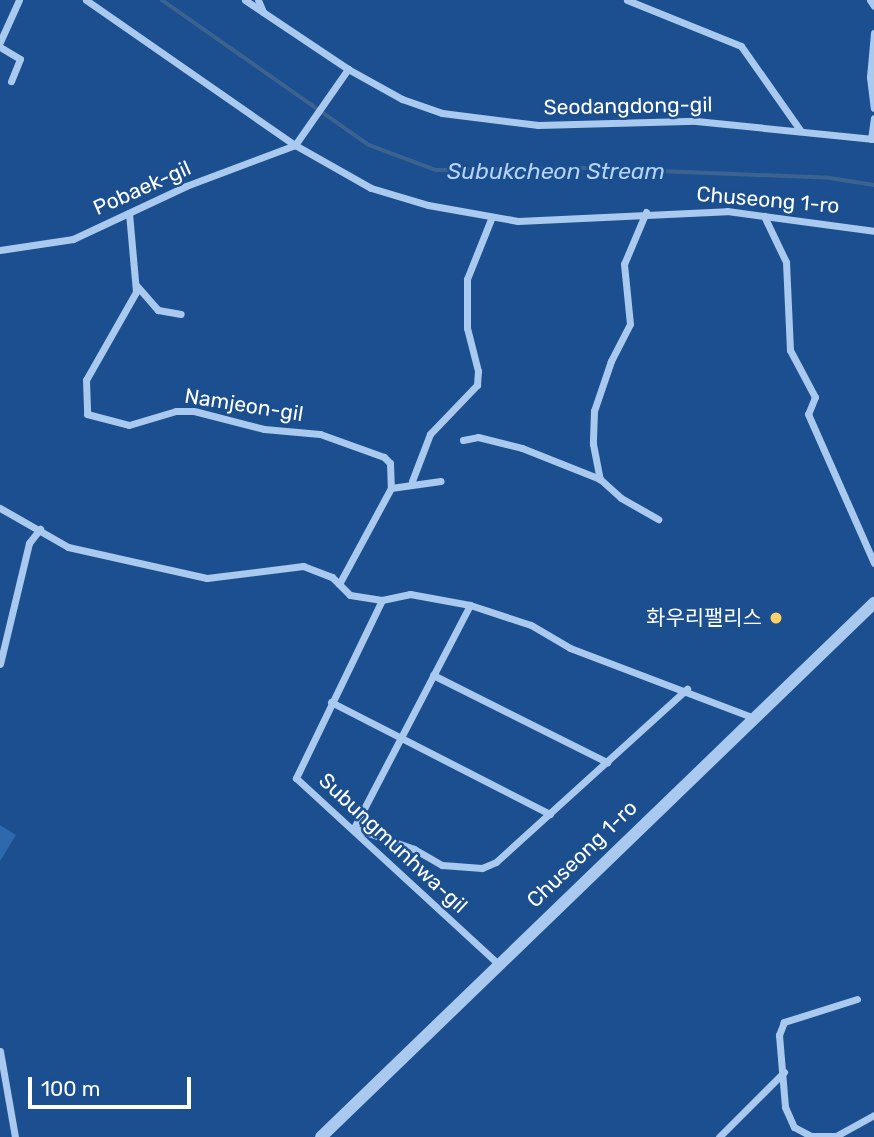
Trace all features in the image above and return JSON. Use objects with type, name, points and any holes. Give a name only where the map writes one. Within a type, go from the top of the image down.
[{"type":"street","points":[[10,81],[20,59],[0,44],[19,0]]},
{"type":"street","points":[[86,0],[297,142],[348,69]]},
{"type":"street","name":"Seodangdong-gil","points":[[245,0],[348,69],[421,107],[486,120],[595,127],[696,121],[873,139]]},
{"type":"street","points":[[258,0],[262,12]]},
{"type":"street","points":[[627,0],[741,47],[800,130]]},
{"type":"street","points":[[870,0],[874,6]]},
{"type":"street","points":[[874,33],[870,77],[874,108]]},
{"type":"street","points":[[873,139],[874,118]]},
{"type":"street","name":"Pobaek-gil","points":[[0,250],[73,239],[297,142]]},
{"type":"street","name":"Chuseong 1-ro","points":[[297,142],[371,188],[491,219],[646,212],[764,216],[874,231]]},
{"type":"street","points":[[600,480],[594,467],[594,411],[611,361],[630,324],[624,264],[646,212]]},
{"type":"street","points":[[129,213],[137,286],[158,310],[181,314]]},
{"type":"street","points":[[764,216],[786,262],[790,350],[815,397],[808,414],[874,563]]},
{"type":"street","points":[[412,481],[430,434],[477,384],[478,371],[467,328],[467,279],[491,219]]},
{"type":"street","name":"Namjeon-gil","points":[[137,286],[86,380],[87,414],[129,425],[176,411],[194,411],[264,429],[320,435],[384,457],[390,463],[391,488]]},
{"type":"street","points":[[463,440],[478,438],[522,448],[600,480],[621,498],[658,519]]},
{"type":"street","points":[[339,584],[391,488],[412,481],[441,481]]},
{"type":"street","points":[[0,508],[68,547],[208,579],[303,566],[321,571],[350,595],[382,600],[410,594],[470,605],[531,625],[570,648],[687,689],[752,717]]},
{"type":"street","points":[[0,664],[29,543],[40,529]]},
{"type":"street","name":"Subungmunhwa-gil","points":[[382,600],[296,778],[498,963]]},
{"type":"street","name":"Chuseong 1-ro","points":[[321,1137],[752,717],[874,603]]},
{"type":"street","name":"Subungmunhwa-gil","points":[[470,605],[354,828],[414,849],[442,866],[482,868],[496,862],[687,689]]},
{"type":"street","points":[[433,675],[607,762]]},
{"type":"street","points":[[331,702],[550,814]]},
{"type":"street","points":[[857,999],[784,1022],[779,1035],[787,1119],[806,1135],[836,1136],[874,1115]]},
{"type":"street","points":[[0,1051],[15,1137]]},
{"type":"street","points":[[719,1137],[784,1072]]},
{"type":"shaded area","points":[[0,825],[16,835],[0,861]]},
{"type":"waterway","name":"Subukcheon Stream","points":[[162,0],[369,145],[436,170],[586,168],[830,178],[874,185]]},
{"type":"place","name":"화우리팰리스","points":[[776,618]]}]
